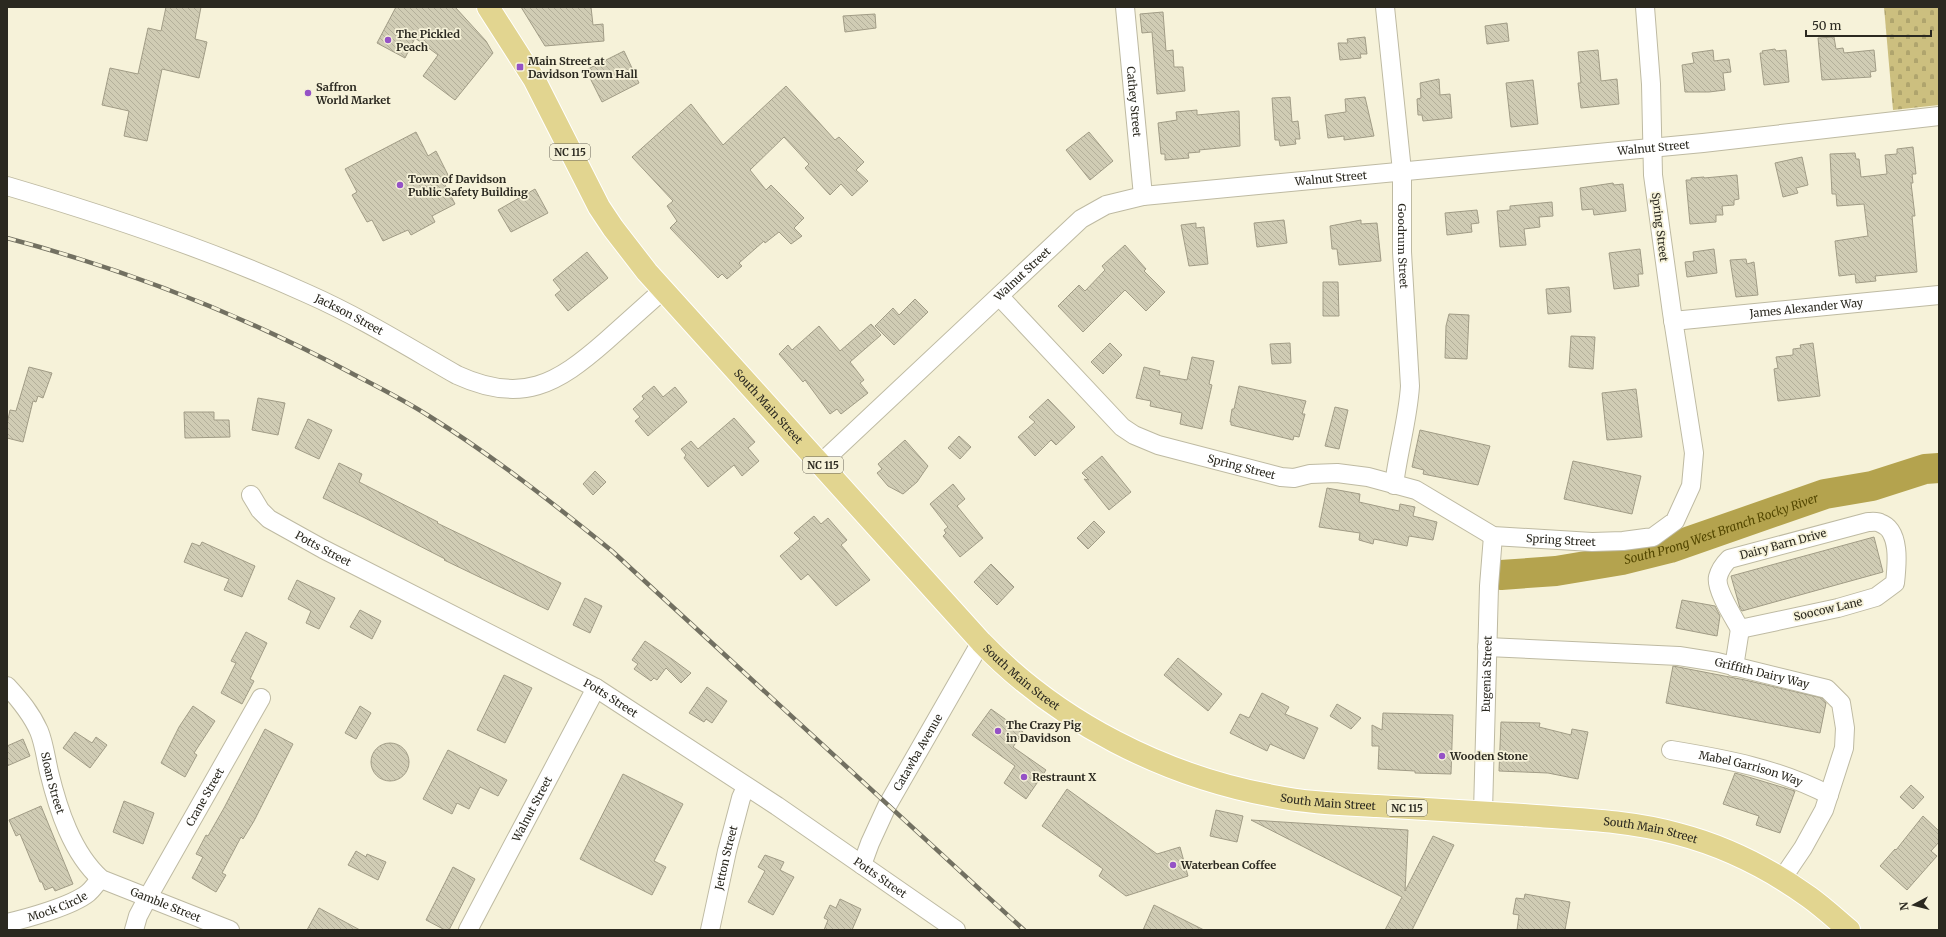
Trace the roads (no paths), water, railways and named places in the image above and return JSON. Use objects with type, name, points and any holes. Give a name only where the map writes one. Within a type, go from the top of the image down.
[{"type":"main road","name":"South Main Street","points":[[488,7],[534,79],[599,207],[613,228],[663,290],[821,463],[980,642],[1002,664],[1060,708],[1128,749],[1176,769],[1227,785],[1274,796],[1326,803],[1483,812],[1609,822],[1676,833],[1722,849],[1782,879],[1812,899],[1850,930]]},
{"type":"street","name":"Cathey Street","points":[[1125,7],[1143,196]]},
{"type":"street","name":"Goodrum Street","points":[[1385,7],[1402,171],[1402,252],[1410,386],[1409,406],[1394,485]]},
{"type":"street","name":"Spring Street","points":[[1000,297],[1122,427],[1134,435],[1158,445],[1226,461],[1274,475],[1294,478],[1310,474],[1336,473],[1368,477],[1416,490],[1493,536],[1592,542],[1653,537],[1675,521],[1691,486],[1694,453],[1673,321],[1654,175],[1651,84],[1645,7]]},
{"type":"street","name":"Walnut Street","points":[[821,463],[1000,297],[1081,219],[1106,205],[1143,196],[1654,147],[1939,116]]},
{"type":"street","name":"Jackson Street","points":[[7,186],[85,209],[195,248],[309,294],[364,322],[457,375],[473,382],[491,387],[513,389],[528,388],[549,382],[563,375],[580,363],[663,290]]},
{"type":"street","name":"James Alexander Way","points":[[1673,321],[1939,295]]},
{"type":"street","name":"Potts Street","points":[[251,495],[260,510],[269,519],[309,542],[596,688],[746,787],[956,930]]},
{"type":"street","name":"Dairy Barn Drive","points":[[1740,629],[1721,591],[1717,579],[1722,566],[1730,559],[1868,522],[1880,522],[1890,529]]},
{"type":"street","name":"Soocow Lane","points":[[1740,629],[1838,608],[1876,597],[1895,583],[1897,568],[1896,544],[1890,529]]},
{"type":"street","name":"Eugenia Street","points":[[1483,812],[1488,586],[1493,536]]},
{"type":"street","points":[[1734,667],[1740,629]]},
{"type":"street","name":"Catawba Avenue","points":[[862,865],[887,806],[980,642]]},
{"type":"street","name":"Griffith Dairy Way","points":[[1486,647],[1679,656],[1717,662],[1827,689],[1841,703],[1845,728],[1844,748],[1824,810],[1803,848],[1782,879]]},
{"type":"street","name":"Sloan Street","points":[[7,686],[25,706],[39,732],[53,788],[65,823],[86,862],[101,879]]},
{"type":"street","name":"Walnut Street","points":[[468,930],[596,688]]},
{"type":"street","name":"Crane Street","points":[[134,930],[138,916],[148,896],[261,698]]},
{"type":"street","name":"Mabel Garrison Way","points":[[1671,750],[1742,763],[1778,773],[1807,784],[1828,795]]},
{"type":"street","name":"Jetton Street","points":[[710,930],[727,851],[741,798],[746,787]]},
{"type":"street","name":"Gamble Street","points":[[101,879],[148,896],[230,930]]},
{"type":"street","name":"Mock Circle","points":[[7,923],[54,909],[80,898],[88,893],[101,879]]},
{"type":"waterway","name":"South Prong West Branch Rocky River","points":[[1501,575],[1556,571],[1622,560],[1670,548],[1825,494],[1872,486],[1925,469],[1939,468]]},
{"type":"railway","points":[[7,238],[97,264],[227,313],[270,332],[401,399],[453,431],[545,498],[612,551],[1024,930]]},
{"type":"place","name":"The Pickled Peach","points":[[388,40]]},
{"type":"place","name":"Main Street at Davidson Town Hall","points":[[520,67]]},
{"type":"place","name":"Saffron World Market","points":[[308,93]]},
{"type":"place","name":"Town of Davidson Public Safety Building","points":[[400,185]]},
{"type":"place","name":"The Crazy Pig in Davidson","points":[[998,731]]},
{"type":"place","name":"Wooden Stone","points":[[1442,756]]},
{"type":"place","name":"Restraunt X","points":[[1024,777]]},
{"type":"place","name":"Waterbean Coffee","points":[[1173,865]]}]
